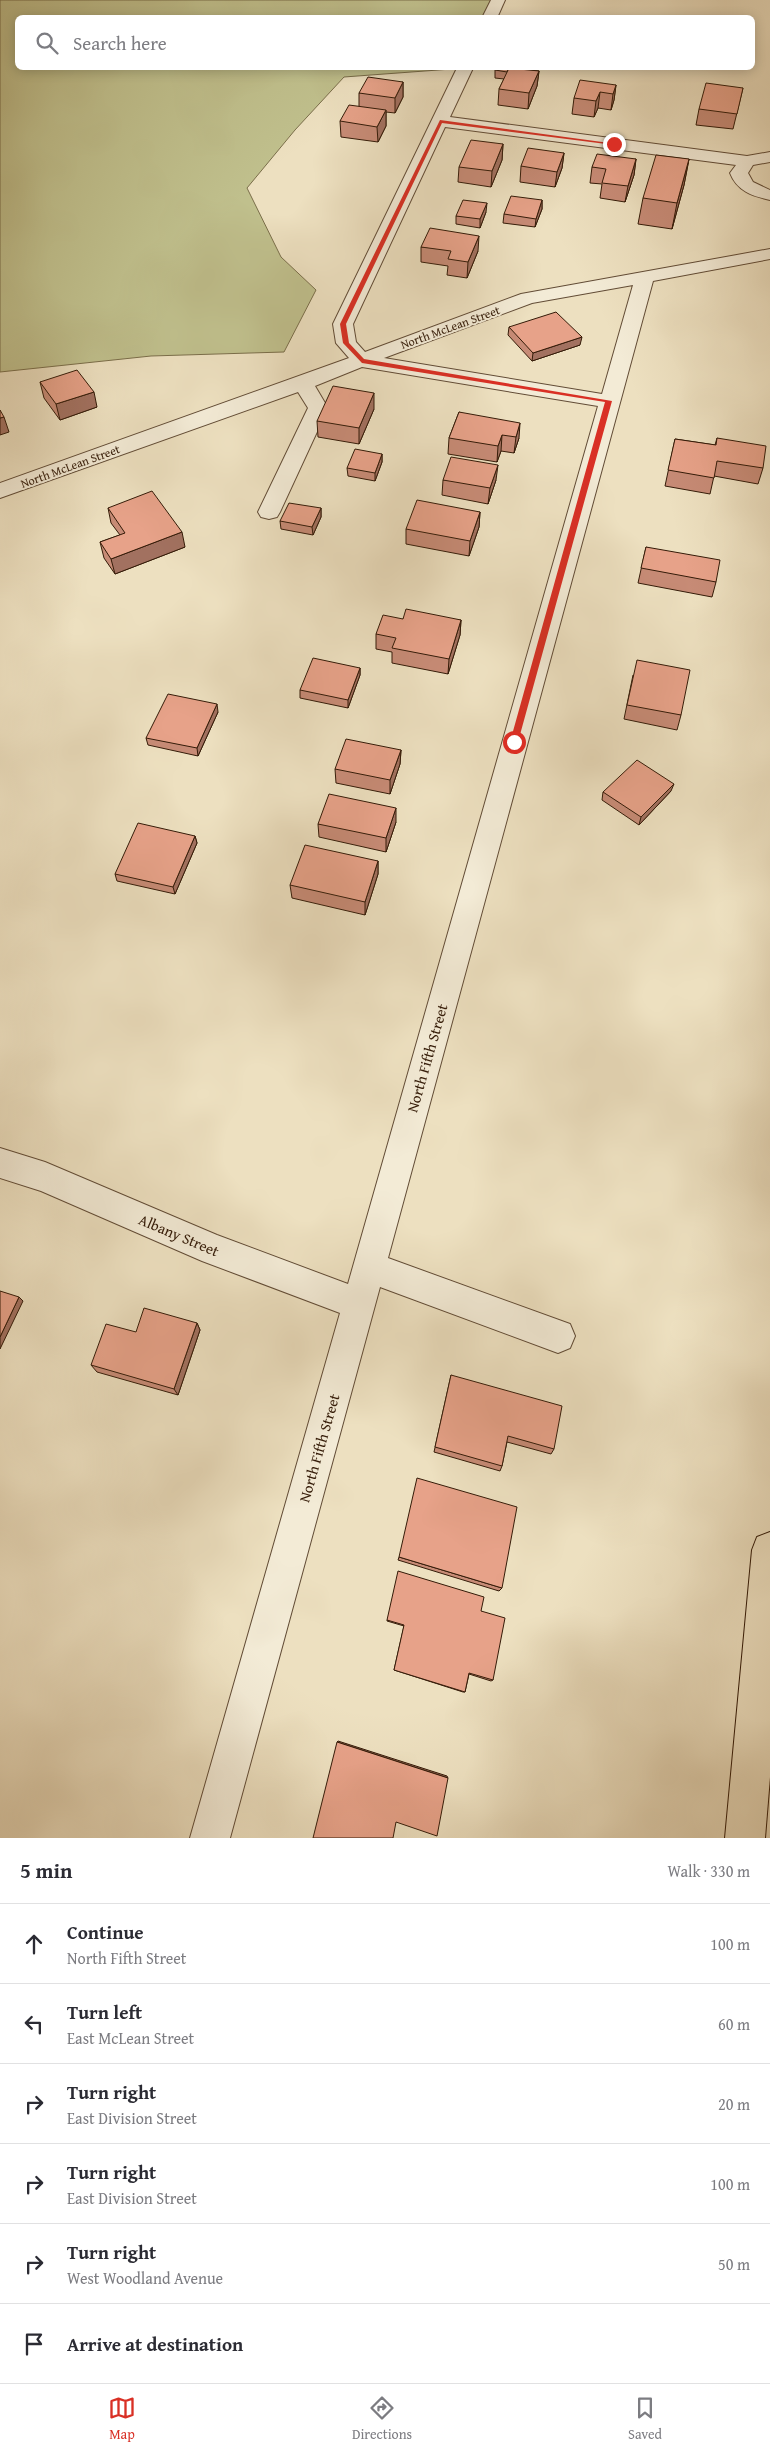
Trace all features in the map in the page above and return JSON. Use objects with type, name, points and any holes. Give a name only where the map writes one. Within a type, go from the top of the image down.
[{"type":"highway","points":[[745,1838],[770,1550]]},
{"type":"street","points":[[491,15],[498,0]]},
{"type":"street","points":[[464,70],[343,324],[346,343],[362,361],[608,401]]},
{"type":"street","points":[[440,121],[747,161],[770,157]]},
{"type":"street","points":[[747,161],[739,173],[742,180],[750,188],[770,195]]},
{"type":"street","name":"North McLean Street","points":[[0,490],[302,383],[528,298],[770,254]]},
{"type":"street","name":"North Fifth Street","points":[[210,1838],[608,401],[644,278]]},
{"type":"street","points":[[269,512],[318,408],[302,383]]},
{"type":"street","name":"Albany Street","points":[[0,1163],[45,1177],[213,1250],[358,1304]]},
{"type":"street","points":[[369,1268],[558,1336]]},
{"type":"green space","points":[[0,0],[498,0],[490,15],[15,15],[15,70],[438,70],[344,77],[295,130],[247,188],[281,257],[316,290],[284,352],[151,356],[0,372]]},
{"type":"building","points":[[508,70],[539,71],[529,93],[499,89]]},
{"type":"building","points":[[368,77],[403,82],[395,98],[359,93]]},
{"type":"building","points":[[580,80],[616,85],[613,94],[600,92],[596,101],[574,98]]},
{"type":"building","points":[[706,83],[743,88],[737,114],[699,109]]},
{"type":"building","points":[[349,105],[386,110],[377,127],[340,121]]},
{"type":"building","points":[[471,140],[503,144],[492,171],[459,167]]},
{"type":"building","points":[[528,148],[564,153],[557,172],[521,166]]},
{"type":"building","points":[[597,154],[636,159],[628,186],[602,183],[606,169],[592,167]]},
{"type":"building","points":[[656,155],[689,159],[677,203],[643,198]]},
{"type":"building","points":[[511,196],[542,200],[536,219],[504,214]]},
{"type":"building","points":[[463,200],[487,203],[480,219],[456,216]]},
{"type":"building","points":[[430,228],[479,236],[468,262],[448,259],[451,251],[421,247]]},
{"type":"building","points":[[556,312],[582,337],[533,353],[509,327]]},
{"type":"building","points":[[77,370],[94,392],[56,404],[40,382]]},
{"type":"building","points":[[333,386],[374,393],[359,428],[317,421]]},
{"type":"building","points":[[0,410],[4,417],[0,418]]},
{"type":"building","points":[[459,412],[520,423],[516,437],[502,435],[498,446],[449,438]]},
{"type":"building","points":[[717,438],[766,446],[763,468],[717,461],[714,478],[668,470],[675,439],[716,445]]},
{"type":"building","points":[[355,449],[382,454],[375,473],[347,468]]},
{"type":"building","points":[[451,457],[498,465],[490,488],[443,480]]},
{"type":"building","points":[[152,491],[182,532],[111,559],[100,542],[125,533],[108,508]]},
{"type":"building","points":[[417,500],[480,512],[470,541],[406,529]]},
{"type":"building","points":[[289,503],[321,508],[312,527],[280,521]]},
{"type":"building","points":[[646,547],[720,560],[716,582],[641,568]]},
{"type":"building","points":[[406,609],[461,620],[449,659],[392,648],[396,638],[376,634],[383,615],[403,619]]},
{"type":"building","points":[[313,658],[360,668],[348,700],[300,690]]},
{"type":"building","points":[[637,660],[690,670],[681,715],[627,705]]},
{"type":"building","points":[[168,694],[217,704],[197,748],[146,738]]},
{"type":"building","points":[[346,739],[401,750],[390,780],[335,769]]},
{"type":"building","points":[[637,760],[674,784],[641,817],[603,792]]},
{"type":"building","points":[[329,794],[396,808],[386,838],[318,824]]},
{"type":"building","points":[[138,823],[195,836],[173,887],[115,874]]},
{"type":"building","points":[[305,845],[378,861],[365,902],[290,885]]},
{"type":"building","points":[[0,1291],[19,1297],[0,1337]]},
{"type":"building","points":[[144,1308],[197,1323],[174,1389],[91,1365],[106,1324],[136,1332]]},
{"type":"building","points":[[451,1375],[562,1406],[554,1449],[508,1436],[502,1466],[435,1447]]},
{"type":"building","points":[[417,1478],[517,1507],[502,1588],[399,1557]]},
{"type":"building","points":[[398,1571],[484,1597],[481,1611],[505,1618],[493,1680],[469,1673],[465,1692],[394,1670],[404,1625],[387,1620]]},
{"type":"building","points":[[337,1742],[448,1778],[437,1836],[396,1822],[393,1838],[313,1838]]},
{"type":"route","points":[[514,742],[608,401],[362,361],[346,343],[343,324],[440,121],[614,144]]}]
